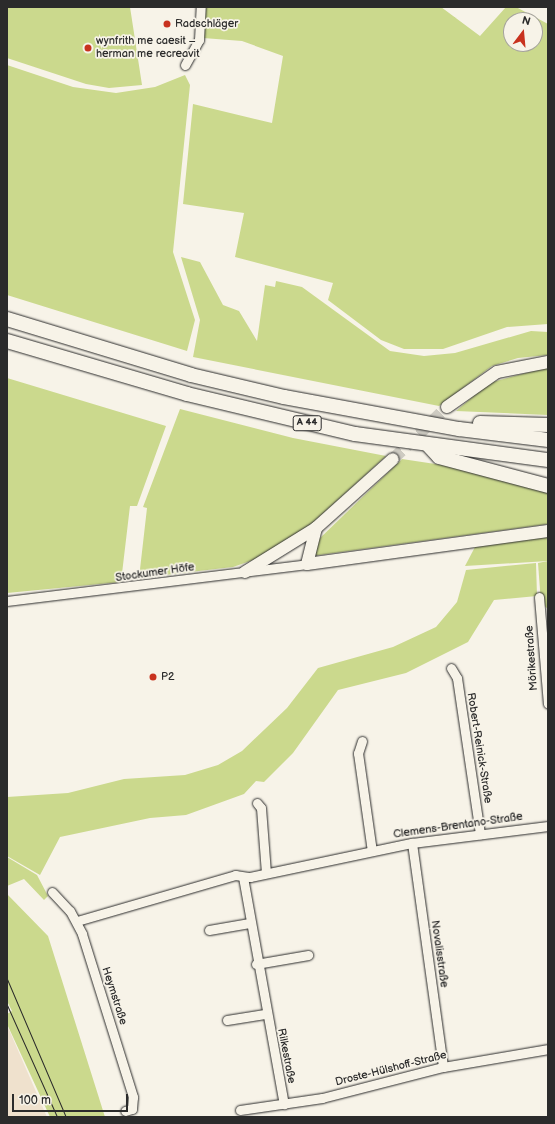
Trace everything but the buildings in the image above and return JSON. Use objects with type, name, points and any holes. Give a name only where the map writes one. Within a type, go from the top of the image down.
[{"type":"highway","name":"A 44","points":[[7,319],[191,375],[384,417],[548,440]]},
{"type":"highway","name":"A 44","points":[[7,341],[187,394],[355,434],[548,460]]},
{"type":"highway","points":[[384,417],[548,424]]},
{"type":"highway","points":[[428,445],[439,457],[548,486]]},
{"type":"main road","points":[[447,407],[497,372],[548,362]]},
{"type":"main road","points":[[245,572],[316,528],[393,459]]},
{"type":"main road","points":[[316,528],[307,564],[548,531]]},
{"type":"street","points":[[186,65],[199,40],[201,7]]},
{"type":"street","name":"Stockumer Höfe","points":[[7,601],[307,564]]},
{"type":"street","name":"Mörikestraße","points":[[539,597],[544,609],[548,704]]},
{"type":"street","name":"Robert-Reinick-Straße","points":[[451,668],[457,678],[480,834]]},
{"type":"street","points":[[362,741],[358,752],[372,851]]},
{"type":"street","points":[[257,804],[261,808],[266,873]]},
{"type":"street","name":"Clemens-Brentano-Straße","points":[[77,921],[190,882],[235,875],[243,877],[266,873],[412,843],[548,826]]},
{"type":"street","name":"Novalisstraße","points":[[412,843],[443,1067]]},
{"type":"street","name":"Rilkestraße","points":[[243,877],[249,923],[265,1014],[284,1104]]},
{"type":"street","name":"Heymstraße","points":[[52,892],[77,921],[133,1097],[132,1109],[125,1112]]},
{"type":"street","points":[[210,930],[249,923]]},
{"type":"street","points":[[256,964],[308,955]]},
{"type":"street","points":[[227,1020],[265,1014]]},
{"type":"street","name":"Droste-Hülshoff-Straße","points":[[240,1110],[284,1104],[362,1089],[443,1067],[548,1049]]},
{"type":"shaded area","points":[[7,1025],[47,1117],[7,1117]]},
{"type":"green space","points":[[7,7],[130,7],[142,85],[109,88],[86,84],[7,58]]},
{"type":"green space","points":[[206,7],[441,7],[480,36],[506,7],[516,7],[525,12],[503,12],[503,52],[543,52],[543,21],[548,24],[548,324],[507,327],[443,349],[404,349],[381,340],[328,300],[333,283],[235,257],[244,213],[183,204],[193,104],[272,123],[283,56],[242,41],[203,38]]},
{"type":"green space","points":[[7,65],[73,87],[116,93],[155,87],[185,75],[190,85],[173,252],[195,320],[187,351],[7,295]]},
{"type":"green space","points":[[181,257],[200,262],[223,305],[239,311],[257,341],[265,285],[275,287],[276,281],[302,287],[390,351],[424,356],[455,353],[531,331],[548,332],[548,355],[518,358],[492,366],[439,406],[193,357],[200,320]]},
{"type":"green space","points":[[548,367],[548,415],[456,411],[489,383]]},
{"type":"green space","points":[[7,378],[166,426],[137,506],[130,506],[121,582],[7,593]]},
{"type":"green space","points":[[180,409],[293,438],[386,456],[291,543],[270,554],[233,567],[139,578],[147,508],[143,507]]},
{"type":"green space","points":[[402,459],[475,470],[548,492],[548,524],[312,556],[318,540]]},
{"type":"green space","points":[[548,536],[548,561],[465,566],[475,547]]},
{"type":"green space","points":[[548,561],[548,609],[541,603],[538,563]]},
{"type":"green space","points":[[536,563],[537,596],[494,600],[468,642],[406,673],[338,690],[293,753],[264,782],[256,781],[244,794],[186,815],[150,818],[60,837],[40,875],[7,856],[7,797],[68,793],[124,779],[185,775],[218,765],[242,751],[287,708],[318,668],[393,647],[436,627],[457,602],[466,570]]},
{"type":"green space","points":[[7,857],[37,875],[48,896],[44,900],[24,879],[7,886]]},
{"type":"green space","points":[[7,894],[48,936],[105,1117],[50,1117],[7,1024],[7,1014],[12,1011],[7,1001]]},
{"type":"tunnel","points":[[393,459],[447,407]]},
{"type":"tram line","points":[[7,979],[66,1117]]},
{"type":"tram line","points":[[7,1005],[57,1117]]},
{"type":"place","name":"Radschläger","points":[[167,24]]},
{"type":"place","name":"wynfrith me caesit – herman me recreavit","points":[[88,48]]},
{"type":"place","name":"P2","points":[[153,677]]}]
